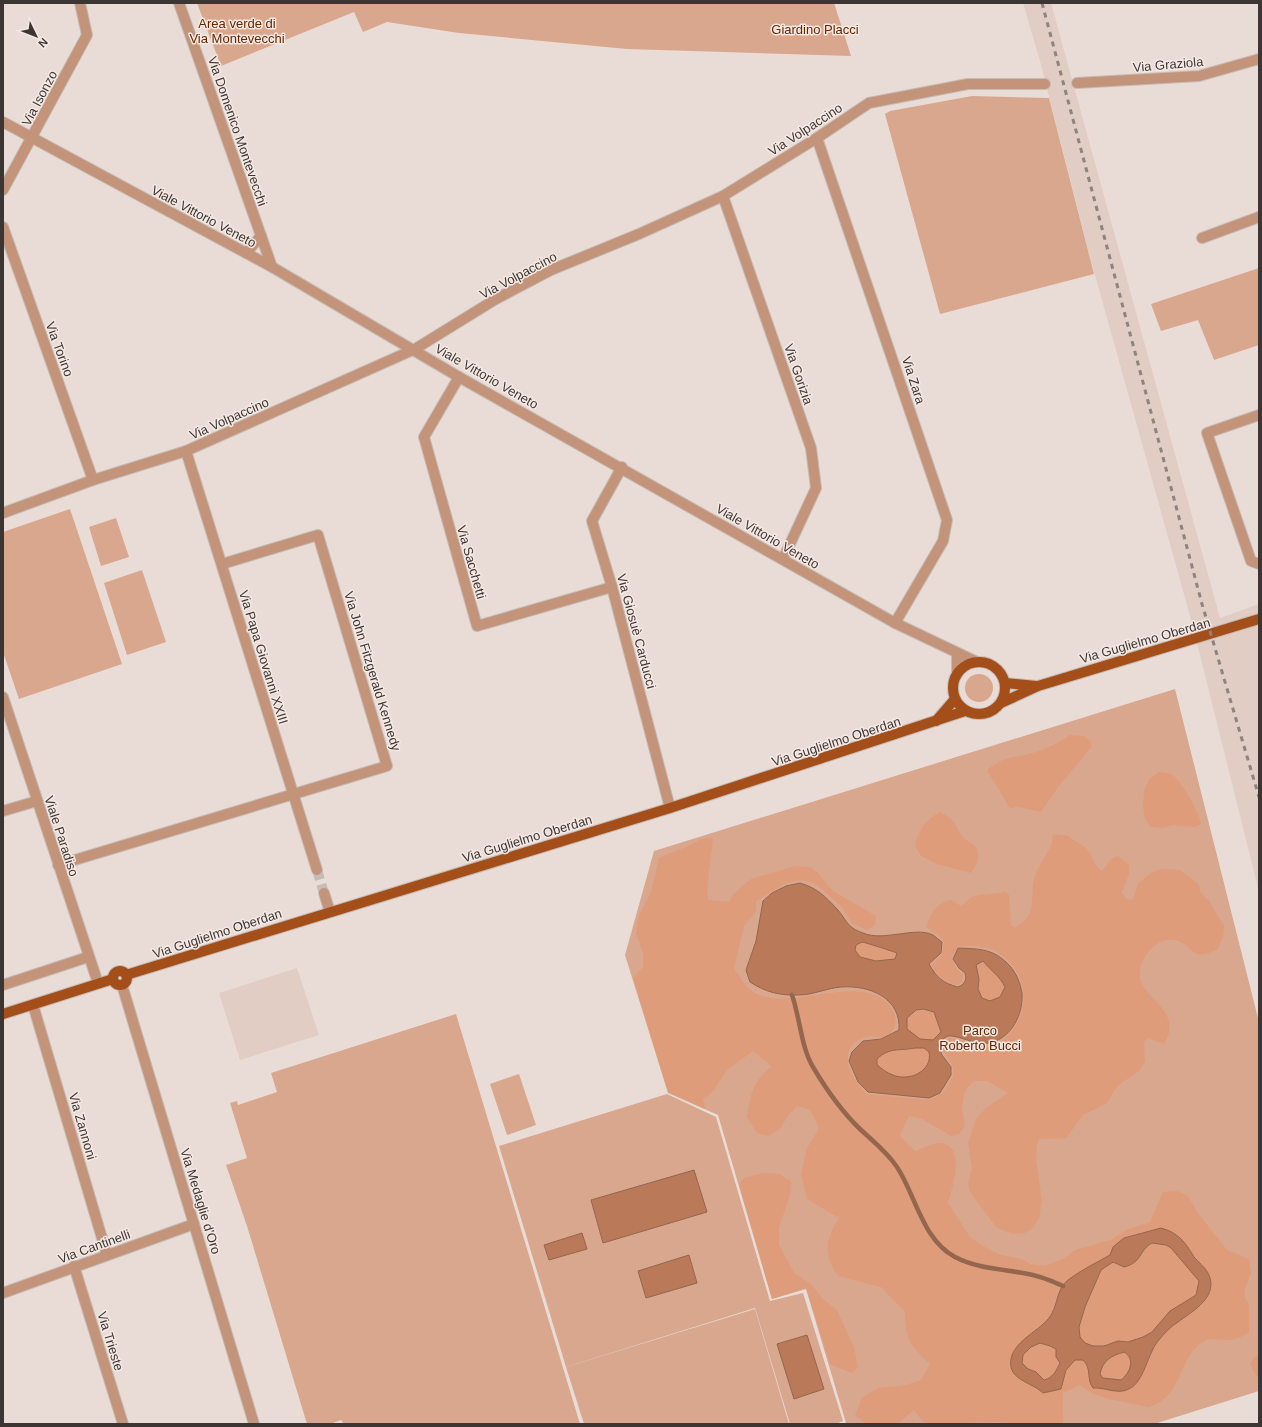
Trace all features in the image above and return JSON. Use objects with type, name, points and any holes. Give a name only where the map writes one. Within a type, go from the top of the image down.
[{"type":"main road","name":"Via Guglielmo Oberdan","points":[[3,1014],[113,979],[117,972],[122,971],[126,975],[670,808],[965,711],[981,715],[992,711],[1001,703],[1038,686],[1259,619]]},
{"type":"main road","points":[[965,711],[955,699],[953,691],[957,674],[962,668],[977,662],[992,665],[998,670],[1005,684],[1004,697],[1001,703]]},
{"type":"main road","name":"Via Guglielmo Oberdan","points":[[1005,684],[1038,686]]},
{"type":"main road","points":[[935,722],[955,699]]},
{"type":"main road","points":[[113,979],[116,984],[122,985],[127,980],[126,975]]},
{"type":"street","name":"Via Isonzo","points":[[32,138],[87,35],[80,3]]},
{"type":"street","name":"Via Domenico Montevecchi","points":[[179,3],[272,267]]},
{"type":"street","name":"Via Graziola","points":[[1076,83],[1198,76],[1259,59]]},
{"type":"street","name":"Via Volpaccino","points":[[3,513],[94,480],[186,451],[415,350],[496,300],[551,270],[639,234],[723,196],[817,138],[869,103],[968,84],[1045,84]]},
{"type":"street","name":"Viale Vittorio Veneto","points":[[3,122],[272,267],[459,377],[622,467],[895,623],[977,662]]},
{"type":"street","points":[[3,190],[32,138]]},
{"type":"street","name":"Via Zara","points":[[817,138],[947,520],[943,541],[895,623]]},
{"type":"street","name":"Via Gorizia","points":[[723,196],[811,448],[816,488],[783,559]]},
{"type":"street","points":[[1202,238],[1259,217]]},
{"type":"street","name":"Via Torino","points":[[3,227],[94,480]]},
{"type":"street","points":[[246,253],[261,236]]},
{"type":"street","name":"Via Sacchetti","points":[[459,377],[424,437],[477,626],[612,587]]},
{"type":"street","points":[[1259,415],[1207,433],[1251,561],[1259,564]]},
{"type":"street","name":"Via Papa Giovanni XXIII","points":[[186,451],[317,870]]},
{"type":"street","name":"Via Giosuè Carducci","points":[[622,467],[592,521],[612,587],[670,808]]},
{"type":"street","name":"Via John Fitzgerald Kennedy","points":[[58,865],[387,766],[318,535],[222,564]]},
{"type":"street","points":[[956,653],[957,674]]},
{"type":"street","name":"Viale Paradiso","points":[[3,697],[88,957],[98,983]]},
{"type":"street","points":[[3,811],[37,801]]},
{"type":"street","points":[[324,893],[330,912]]},
{"type":"street","points":[[3,985],[88,957]]},
{"type":"street","name":"Via Medaglie d'Oro","points":[[122,985],[254,1424]]},
{"type":"street","name":"Via Zannoni","points":[[33,1005],[107,1255]]},
{"type":"street","name":"Via Cantinelli","points":[[3,1293],[74,1266],[194,1224]]},
{"type":"street","name":"Via Trieste","points":[[74,1266],[123,1424]]},
{"type":"shaded area","points":[[1023,3],[1051,3],[1220,618],[1259,604],[1259,892],[1192,623],[1090,257],[1040,61]]},
{"type":"shaded area","points":[[1070,735],[1084,736],[1091,741],[1091,748],[1058,787],[1041,812],[1018,807],[1010,808],[987,770],[1000,761],[1045,749]]},
{"type":"shaded area","points":[[1159,772],[1174,776],[1186,791],[1201,824],[1196,827],[1173,825],[1163,828],[1151,827],[1145,819],[1143,806],[1144,792],[1149,779]]},
{"type":"shaded area","points":[[940,812],[950,818],[963,837],[977,848],[979,856],[971,873],[937,864],[921,856],[915,846],[918,835],[923,826]]},
{"type":"shaded area","points":[[1053,834],[1069,836],[1087,849],[1096,866],[1102,871],[1111,859],[1118,856],[1129,865],[1129,874],[1122,892],[1126,899],[1133,900],[1138,884],[1151,873],[1162,869],[1180,870],[1199,885],[1201,893],[1209,901],[1224,926],[1223,937],[1218,949],[1203,954],[1195,953],[1181,942],[1167,940],[1160,942],[1149,951],[1140,970],[1140,980],[1165,1012],[1169,1021],[1169,1032],[1164,1044],[1148,1038],[1144,1042],[1145,1062],[1139,1071],[1117,1086],[1107,1103],[1083,1115],[1066,1138],[1039,1139],[1037,1144],[1036,1160],[1042,1201],[1039,1218],[1033,1228],[1025,1233],[1013,1234],[997,1228],[970,1192],[968,1182],[972,1169],[968,1143],[976,1119],[986,1108],[1008,1093],[987,1081],[974,1081],[967,1088],[964,1095],[962,1107],[965,1126],[959,1134],[951,1136],[922,1119],[909,1116],[900,1135],[909,1146],[916,1151],[937,1143],[948,1146],[953,1152],[956,1168],[948,1203],[970,1237],[983,1246],[1001,1255],[1021,1259],[1031,1264],[1045,1266],[1065,1258],[1075,1250],[1110,1240],[1129,1229],[1150,1222],[1163,1192],[1177,1191],[1188,1196],[1197,1212],[1227,1250],[1249,1259],[1251,1273],[1245,1288],[1245,1298],[1249,1305],[1249,1333],[1232,1340],[1212,1339],[1201,1343],[1193,1350],[1168,1396],[1148,1407],[1102,1397],[1086,1390],[1080,1385],[1063,1393],[1063,1424],[1006,1424],[1000,1422],[925,1424],[914,1410],[897,1424],[866,1424],[855,1415],[862,1398],[878,1388],[906,1385],[921,1380],[930,1364],[917,1352],[910,1341],[906,1330],[905,1312],[881,1287],[838,1276],[833,1268],[828,1254],[828,1247],[834,1226],[839,1218],[807,1199],[801,1174],[807,1148],[819,1128],[810,1110],[797,1106],[787,1117],[780,1129],[768,1136],[757,1133],[747,1117],[751,1095],[760,1077],[772,1067],[753,1051],[728,1069],[710,1095],[703,1098],[705,1109],[668,1092],[633,977],[643,967],[643,952],[636,934],[639,916],[651,892],[659,858],[701,840],[713,838],[707,889],[708,900],[729,902],[733,894],[751,879],[796,866],[810,867],[818,873],[833,891],[876,916],[875,925],[867,930],[852,923],[841,906],[814,883],[801,880],[786,883],[756,901],[756,912],[744,926],[734,969],[749,989],[763,996],[780,998],[857,991],[874,994],[888,1003],[894,1012],[896,1022],[895,1027],[889,1035],[883,1037],[867,1036],[856,1042],[850,1049],[848,1056],[848,1064],[851,1072],[867,1094],[928,1100],[943,1093],[953,1077],[953,1067],[941,1047],[949,1038],[985,1046],[1001,1042],[1012,1030],[1018,1020],[1024,999],[1019,977],[1014,967],[997,952],[988,948],[978,946],[958,946],[951,958],[957,969],[963,974],[962,982],[957,985],[948,982],[936,973],[931,965],[942,955],[944,942],[939,936],[926,927],[930,917],[941,904],[951,900],[961,906],[973,896],[1006,892],[1009,895],[1011,925],[1015,928],[1027,918],[1032,903],[1035,876],[1049,850]],"holes":[[[1152,1230],[1177,1234],[1208,1272],[1211,1281],[1210,1290],[1206,1298],[1199,1306],[1168,1330],[1160,1339],[1147,1360],[1143,1372],[1102,1387],[1093,1388],[1086,1363],[1083,1360],[1075,1360],[1066,1370],[1064,1381],[1043,1393],[1037,1386],[1021,1380],[1018,1344],[1049,1318],[1056,1308],[1060,1291],[1066,1281],[1110,1255],[1113,1248],[1122,1240]]]},
{"type":"shaded area","points":[[800,883],[816,890],[833,904],[850,926],[863,933],[880,936],[918,932],[933,935],[942,942],[941,953],[929,964],[944,982],[958,987],[964,983],[966,978],[965,973],[959,968],[953,959],[958,948],[984,950],[995,954],[1006,962],[1012,969],[1020,984],[1022,1002],[1016,1021],[1005,1036],[989,1043],[979,1043],[952,1036],[948,1036],[943,1039],[938,1045],[942,1055],[951,1067],[951,1075],[940,1093],[929,1098],[868,1092],[858,1082],[849,1061],[852,1052],[863,1041],[881,1039],[899,1030],[895,1010],[889,1002],[873,991],[863,988],[841,987],[804,995],[786,995],[767,991],[750,982],[746,970],[756,941],[763,901],[772,893],[786,886]],"holes":[[[862,942],[897,953],[895,959],[876,961],[860,957],[855,950],[856,945]],[[983,961],[1001,980],[1005,987],[1000,997],[990,1001],[982,998],[978,989],[979,979],[976,965]],[[923,1009],[934,1012],[941,1032],[933,1040],[920,1039],[907,1029],[907,1018],[916,1010]],[[924,1048],[929,1052],[927,1065],[924,1069],[912,1076],[899,1077],[893,1075],[877,1065],[877,1059],[881,1055],[895,1050]]]},
{"type":"shaded area","points":[[862,942],[897,953],[895,959],[876,961],[860,957],[855,950],[856,945]]},
{"type":"shaded area","points":[[983,961],[1005,987],[1000,997],[990,1001],[982,998],[978,989],[979,979],[976,964]]},
{"type":"shaded area","points":[[297,968],[319,1035],[240,1060],[219,993]]},
{"type":"shaded area","points":[[923,1009],[934,1012],[941,1032],[933,1040],[920,1039],[907,1029],[907,1018],[916,1010]]},
{"type":"shaded area","points":[[924,1048],[929,1052],[929,1059],[927,1065],[913,1076],[900,1077],[893,1075],[877,1065],[877,1059],[881,1055],[890,1051]]},
{"type":"shaded area","points":[[694,1170],[707,1212],[603,1243],[591,1200]]},
{"type":"shaded area","points":[[763,1173],[780,1174],[791,1182],[790,1195],[779,1228],[779,1245],[795,1274],[811,1284],[823,1299],[837,1310],[854,1347],[858,1367],[852,1373],[830,1364],[806,1288],[772,1299],[739,1184],[744,1178]]},
{"type":"shaded area","points":[[1161,1228],[1177,1235],[1208,1273],[1211,1281],[1208,1296],[1191,1313],[1172,1326],[1158,1341],[1138,1381],[1129,1389],[1124,1391],[1116,1391],[1093,1388],[1086,1363],[1083,1360],[1075,1360],[1066,1370],[1061,1389],[1043,1393],[1020,1379],[1011,1367],[1011,1359],[1018,1345],[1049,1318],[1064,1284],[1078,1273],[1110,1255],[1113,1247],[1124,1238]],"holes":[[[1152,1243],[1166,1245],[1171,1248],[1199,1281],[1196,1295],[1170,1311],[1152,1332],[1143,1337],[1128,1342],[1118,1341],[1104,1346],[1093,1346],[1085,1343],[1080,1337],[1079,1327],[1085,1307],[1101,1270],[1113,1262],[1124,1267],[1130,1265],[1138,1259],[1144,1249]],[[1040,1343],[1056,1349],[1056,1357],[1060,1363],[1050,1378],[1044,1380],[1036,1372],[1028,1369],[1022,1363],[1023,1355],[1031,1347]],[[1124,1352],[1130,1358],[1131,1362],[1127,1374],[1121,1380],[1103,1378],[1100,1374],[1103,1365],[1108,1359]]]},
{"type":"shaded area","points":[[582,1233],[587,1249],[549,1260],[544,1245]]},
{"type":"shaded area","points":[[1152,1243],[1166,1245],[1171,1248],[1196,1276],[1199,1281],[1196,1295],[1170,1311],[1152,1332],[1143,1337],[1128,1342],[1118,1341],[1104,1346],[1093,1346],[1085,1343],[1080,1337],[1079,1327],[1085,1307],[1101,1270],[1113,1262],[1117,1265],[1140,1257],[1143,1250]]},
{"type":"shaded area","points":[[689,1255],[697,1283],[646,1298],[638,1271]]},
{"type":"shaded area","points":[[807,1335],[824,1389],[794,1399],[777,1344]]},
{"type":"shaded area","points":[[1040,1343],[1056,1349],[1056,1357],[1060,1363],[1052,1376],[1044,1380],[1022,1363],[1023,1355],[1031,1347]]},
{"type":"shaded area","points":[[1124,1352],[1128,1355],[1131,1362],[1127,1374],[1121,1380],[1103,1378],[1100,1374],[1105,1362],[1111,1357]]},
{"type":"shaded area","points":[[1255,1356],[1259,1356],[1259,1378],[1255,1374],[1250,1363]]},
{"type":"green space","points":[[197,3],[834,3],[851,56],[627,49],[459,33],[387,22],[363,32],[354,12],[221,66]]},
{"type":"green space","points":[[972,96],[1049,98],[1094,274],[940,314],[885,114],[890,111]]},
{"type":"green space","points":[[1259,268],[1259,345],[1214,360],[1198,320],[1161,331],[1151,304]]},
{"type":"green space","points":[[70,509],[122,664],[19,699],[3,652],[3,532]]},
{"type":"green space","points":[[116,518],[129,557],[101,566],[89,527]]},
{"type":"green space","points":[[142,570],[166,642],[127,655],[104,583]]},
{"type":"green space","points":[[979,674],[989,678],[993,688],[989,698],[979,702],[969,698],[965,688],[969,678]]},
{"type":"green space","name":"Parco Roberto Bucci","points":[[1175,689],[1259,1022],[1259,1391],[1154,1424],[843,1424],[846,1423],[806,1289],[772,1299],[718,1115],[668,1093],[625,955],[654,851]]},
{"type":"green space","points":[[456,1014],[580,1424],[344,1424],[341,1420],[330,1424],[307,1424],[247,1226],[226,1165],[247,1158],[230,1103],[237,1101],[238,1105],[277,1092],[271,1073]]},
{"type":"green space","points":[[519,1074],[536,1125],[507,1135],[490,1084]]},
{"type":"green space","points":[[667,1094],[716,1117],[770,1301],[803,1293],[843,1421],[835,1424],[790,1424],[755,1308],[566,1367],[499,1146]]},
{"type":"green space","points":[[755,1309],[789,1424],[584,1424],[566,1367]]},
{"type":"waterway","points":[[792,995],[803,1041],[813,1067],[847,1116],[885,1152],[897,1167],[904,1178],[927,1228],[944,1249],[955,1257],[971,1264],[1033,1275],[1063,1286]]},
{"type":"tunnel","points":[[317,870],[324,893]]},
{"type":"railway","points":[[1042,3],[1202,604],[1259,797]]},
{"type":"park label","name":"Giardino Placci","points":[[815,29]]},
{"type":"park label","name":"Area verde di Via Montevecchi","points":[[237,30]]}]
